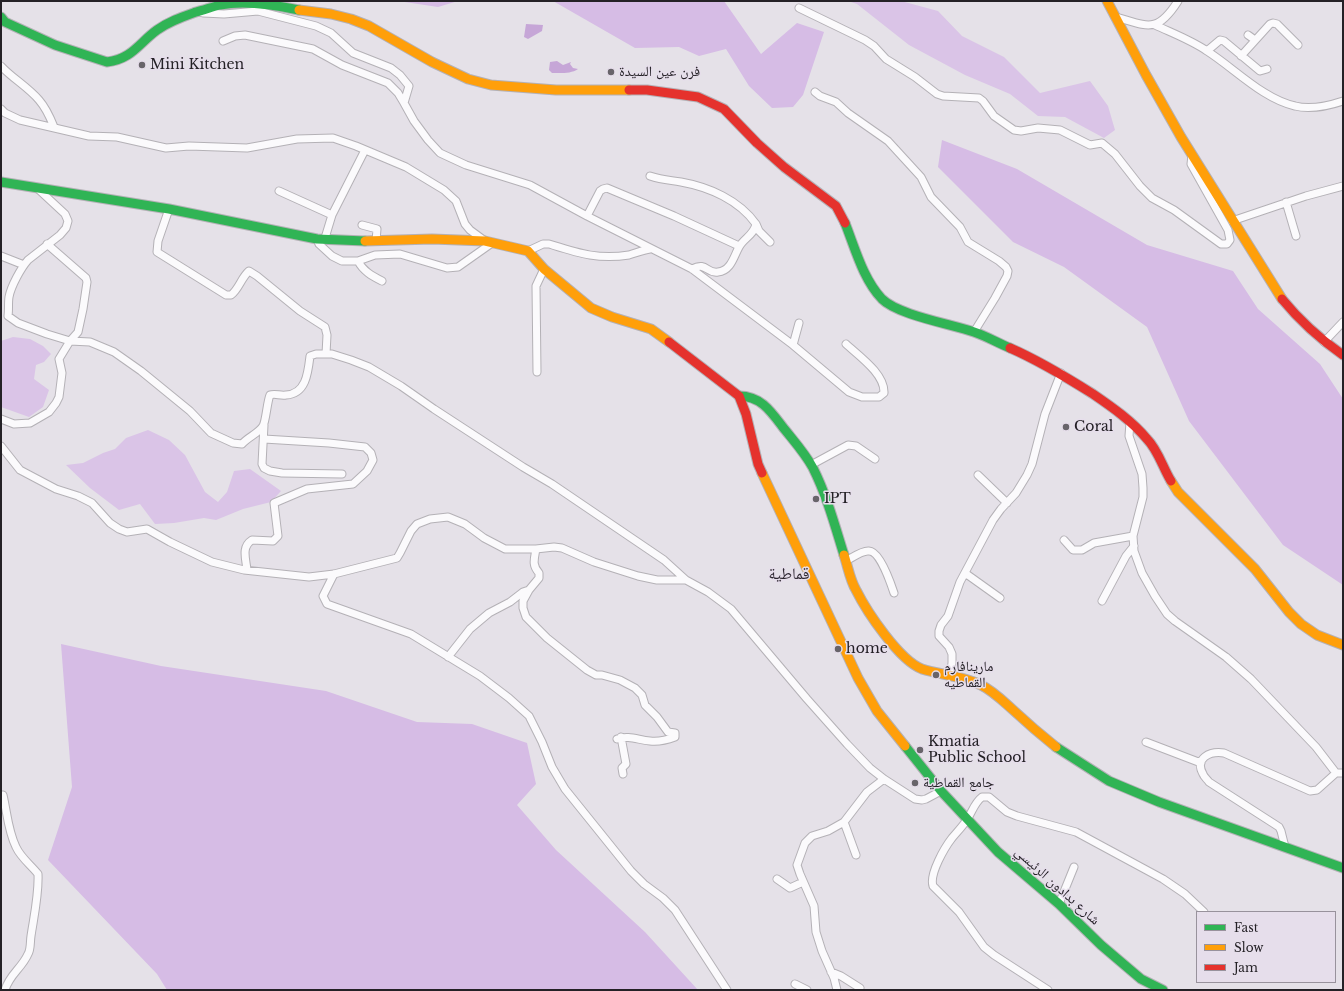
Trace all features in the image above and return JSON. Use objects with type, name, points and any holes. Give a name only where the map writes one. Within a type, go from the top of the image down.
[{"type":"main road","points":[[1107,1],[1154,90],[1232,221],[1278,294],[1324,342],[1343,355]]},
{"type":"main road","points":[[1,18],[5,22],[55,45],[107,62],[116,61],[131,54],[157,30],[175,19],[221,5],[256,3],[277,5],[344,17],[369,26],[432,62],[468,79],[491,85],[556,90],[647,90],[698,97],[724,109],[757,143],[784,167],[836,206],[844,220],[867,278],[882,299],[896,308],[974,332],[1027,356],[1061,373],[1110,406],[1148,439],[1170,481],[1178,492],[1255,569],[1297,620],[1317,635],[1343,645]]},
{"type":"main road","points":[[1,182],[170,209],[321,239],[376,241],[432,239],[489,242],[528,251],[544,269],[591,308],[612,317],[651,329],[739,396],[748,396],[759,400],[776,418],[804,453],[811,465],[828,503],[855,589],[861,600],[876,624],[897,649],[911,662],[920,668],[982,685],[995,694],[1055,746],[1109,781],[1159,802],[1343,868]]},
{"type":"main road","name":"شارع بدادون الرئيسي","points":[[739,396],[746,414],[758,464],[858,678],[877,711],[941,791],[998,852],[1059,904],[1101,945],[1141,980],[1163,990]]},
{"type":"street","points":[[1116,17],[1145,26],[1155,25],[1162,21],[1171,12],[1178,1]]},
{"type":"street","points":[[799,8],[865,40],[874,46],[886,59],[915,77],[937,94],[943,96],[979,98],[994,116],[1014,130],[1021,131],[1038,128],[1060,130],[1090,145],[1102,143],[1115,154],[1140,186],[1152,198],[1174,210],[1221,244],[1227,244],[1230,240],[1228,230],[1191,164],[1192,154]]},
{"type":"street","points":[[194,13],[224,14],[258,11],[316,26],[331,32],[353,53],[390,68],[400,75],[409,86],[404,103]]},
{"type":"street","points":[[1241,56],[1270,24],[1273,23],[1277,24],[1298,45]]},
{"type":"street","points":[[1155,25],[1207,51],[1255,86],[1275,98],[1293,106],[1314,107],[1343,101]]},
{"type":"street","points":[[1248,35],[1255,40]]},
{"type":"street","points":[[223,41],[235,36],[245,36],[313,49],[342,65],[388,83],[398,93],[414,121],[440,153],[466,165],[530,185],[586,216],[692,269],[793,345],[849,392],[862,397],[879,397],[884,393],[882,381],[868,364],[846,344]]},
{"type":"street","points":[[1207,51],[1220,40],[1224,41],[1260,71],[1267,69]]},
{"type":"street","points":[[1,66],[8,74],[38,99],[48,114],[54,127]]},
{"type":"street","points":[[815,92],[820,96],[836,102],[848,113],[888,141],[921,177],[931,197],[960,227],[968,242],[1006,266],[1008,271],[1007,276],[974,332]]},
{"type":"street","points":[[1,108],[5,113],[20,120],[89,136],[117,136],[166,148],[189,146],[247,148],[297,139],[332,138],[365,150],[406,167],[444,190],[456,201],[465,224],[470,230],[489,242],[458,267],[447,268],[400,254],[375,255],[358,261],[342,261],[332,256],[319,244],[332,214],[365,150]]},
{"type":"street","points":[[650,176],[662,180],[681,182],[722,195],[743,210],[770,242]]},
{"type":"street","points":[[1232,221],[1286,202],[1343,186]]},
{"type":"street","points":[[36,187],[65,214],[68,221],[66,228],[60,235],[33,255],[24,265],[10,296],[8,316],[18,323],[70,341],[90,342],[114,352],[141,371],[190,411],[211,433],[227,441],[242,444],[264,425]]},
{"type":"street","points":[[586,216],[600,191],[603,188],[607,188],[674,216],[739,246]]},
{"type":"street","points":[[279,191],[332,214]]},
{"type":"street","points":[[1286,202],[1296,236]]},
{"type":"street","points":[[170,209],[158,241],[157,252],[226,295],[231,296],[237,291],[249,271],[300,311],[325,326],[327,335],[326,354]]},
{"type":"street","points":[[692,269],[702,266],[717,273],[722,271],[730,265],[739,246],[750,235],[756,224]]},
{"type":"street","points":[[362,225],[377,229],[376,241]]},
{"type":"street","points":[[1,419],[14,424],[30,423],[48,412],[59,397],[62,373],[59,359],[70,341],[78,332],[87,282],[86,278],[47,244]]},
{"type":"street","points":[[528,251],[543,244],[549,244],[589,256],[606,257],[629,255],[650,249]]},
{"type":"street","points":[[1,256],[24,265]]},
{"type":"street","points":[[358,261],[360,266],[369,274],[382,281]]},
{"type":"street","points":[[537,372],[536,286],[544,269]]},
{"type":"street","points":[[1324,342],[1343,322]]},
{"type":"street","points":[[793,345],[800,323]]},
{"type":"street","points":[[342,474],[282,473],[270,471],[264,468],[262,464],[264,425],[270,395],[274,394],[283,396],[298,392],[302,388],[306,379],[310,356],[316,354],[332,354],[370,367],[523,467],[552,484],[664,560],[686,580],[708,592],[731,609],[847,744],[870,768],[915,799],[926,799],[941,791]]},
{"type":"street","points":[[950,675],[952,654],[950,647],[940,636],[939,631],[941,625],[948,616],[960,582],[993,520],[1016,493],[1032,464],[1045,414],[1061,373]]},
{"type":"street","points":[[1130,422],[1129,436],[1142,474],[1143,488],[1143,497],[1133,536],[1134,546],[1142,573],[1155,596],[1167,614],[1226,657],[1251,679],[1340,773],[1317,790],[1310,790],[1224,753],[1215,752],[1202,759],[1201,763],[1203,774],[1209,782],[1278,827],[1281,831],[1285,846]]},
{"type":"street","points":[[247,570],[244,549],[246,544],[252,540],[273,541],[278,536],[274,503],[307,489],[353,484],[368,470],[373,460],[371,453],[365,447],[329,442],[264,439]]},
{"type":"street","points":[[811,465],[848,445],[856,446],[875,459]]},
{"type":"street","points":[[1,446],[20,470],[56,489],[78,496],[92,503],[110,523],[119,529],[127,532],[147,529],[212,562],[247,570],[310,577],[334,574],[397,558],[411,531],[417,524],[448,517],[465,524],[484,538],[506,549],[562,548],[594,562],[638,576],[657,580],[686,580]]},
{"type":"street","points":[[978,475],[1006,503]]},
{"type":"street","points":[[1064,540],[1073,550],[1082,550],[1094,543],[1133,536]]},
{"type":"street","points":[[1102,601],[1126,556],[1134,546]]},
{"type":"street","points":[[536,549],[534,568],[539,573],[539,578],[529,590],[523,601],[523,608],[526,616],[546,638],[587,670],[596,675],[602,675],[620,680],[635,688],[642,695],[645,705],[657,717],[668,732],[675,733],[675,737],[660,741],[619,738],[626,764],[622,768],[623,774]]},
{"type":"street","points":[[846,561],[866,551],[871,550],[876,553],[894,593]]},
{"type":"street","points":[[965,573],[1000,598]]},
{"type":"street","points":[[334,574],[323,596],[327,604],[411,634],[480,676],[509,698],[529,716],[552,767],[565,789],[631,871],[675,910],[728,990]]},
{"type":"street","points":[[448,657],[470,628],[489,613],[510,602],[523,592],[529,590]]},
{"type":"street","points":[[1146,742],[1201,763]]},
{"type":"street","points":[[837,990],[816,932],[814,906],[797,865],[805,843],[812,836],[828,831],[844,822],[867,792],[884,779]]},
{"type":"street","points":[[3,795],[9,825],[16,848],[26,862],[38,874],[39,883],[36,914],[29,952],[25,960],[9,978],[5,990]]},
{"type":"street","points":[[1048,990],[984,947],[959,912],[933,886],[932,883],[935,869],[945,848],[967,820],[978,800],[982,797],[990,797],[1007,812],[1017,816],[1076,832],[1163,879],[1184,894],[1203,911]]},
{"type":"street","points":[[844,822],[856,855]]},
{"type":"street","points":[[1059,904],[1074,867]]},
{"type":"street","points":[[777,879],[790,888],[803,882]]},
{"type":"street","points":[[831,972],[841,976],[860,988]]},
{"type":"street","points":[[795,984],[807,990]]},
{"type":"shaded area","points":[[398,1],[458,1],[438,7]]},
{"type":"shaded area","points":[[553,1],[724,1],[761,54],[797,23],[824,32],[803,95],[793,107],[772,108],[749,86],[726,49],[699,56],[679,47],[635,48]]},
{"type":"shaded area","points":[[848,1],[901,1],[938,11],[962,36],[1004,57],[1040,93],[1090,81],[1108,106],[1115,130],[1104,138],[1065,117],[1038,116],[1010,94],[965,75],[909,45],[857,4]]},
{"type":"shaded area","points":[[526,24],[543,25],[542,31],[528,39],[524,37]]},
{"type":"shaded area","points":[[557,61],[563,65],[571,62],[570,64],[573,68],[578,69],[569,72],[552,73],[549,70],[550,62]]},
{"type":"shaded area","points":[[942,140],[1017,169],[1147,245],[1233,271],[1258,309],[1320,364],[1343,399],[1343,585],[1283,545],[1189,421],[1147,327],[1064,267],[1013,242],[938,167]]},
{"type":"shaded area","points":[[13,337],[30,339],[43,346],[51,354],[44,362],[36,365],[34,379],[49,390],[43,407],[29,417],[1,407],[1,341]]},
{"type":"shaded area","points":[[148,430],[169,440],[185,455],[205,492],[218,502],[227,492],[234,471],[250,469],[281,491],[271,502],[243,509],[216,520],[204,518],[174,523],[155,524],[140,504],[119,510],[90,488],[66,465],[83,463],[115,449],[126,438]]},
{"type":"shaded area","points":[[61,644],[161,666],[326,691],[417,722],[472,724],[527,743],[536,784],[517,805],[556,850],[645,932],[698,990],[167,990],[157,974],[48,860],[72,787]]},
{"type":"traffic: fast","points":[[1,17],[5,22],[55,45],[107,62],[123,58],[135,50],[157,30],[167,24],[196,12],[217,6],[250,3],[299,10]]},
{"type":"traffic: fast","points":[[1,182],[169,209],[317,239],[365,241]]},
{"type":"traffic: fast","points":[[845,223],[865,273],[875,291],[882,299],[900,310],[983,335],[1010,348]]},
{"type":"traffic: fast","points":[[739,396],[753,398],[769,409],[806,457],[813,468],[822,489],[844,555]]},
{"type":"traffic: fast","points":[[905,746],[941,791],[998,852],[1059,904],[1101,945],[1141,979],[1163,990]]},
{"type":"traffic: fast","points":[[1056,747],[1109,781],[1159,802],[1343,868]]},
{"type":"traffic: slow","points":[[1107,1],[1181,137],[1282,299]]},
{"type":"traffic: slow","points":[[299,10],[331,14],[351,19],[369,26],[432,62],[468,79],[491,85],[556,90],[629,90]]},
{"type":"traffic: slow","points":[[365,241],[432,239],[485,241],[528,251],[544,269],[591,308],[612,317],[651,329],[669,342]]},
{"type":"traffic: slow","points":[[762,473],[858,678],[877,711],[905,746]]},
{"type":"traffic: slow","points":[[1171,481],[1178,492],[1255,569],[1289,612],[1301,624],[1317,635],[1343,645]]},
{"type":"traffic: slow","points":[[844,555],[852,582],[861,599],[884,634],[904,656],[913,664],[922,669],[967,680],[985,687],[1056,747]]},
{"type":"traffic: jam","points":[[629,90],[647,90],[698,97],[724,109],[757,143],[784,167],[836,206],[845,223]]},
{"type":"traffic: jam","points":[[1282,299],[1296,315],[1326,343],[1343,355]]},
{"type":"traffic: jam","points":[[669,342],[739,396],[746,414],[758,464],[762,473]]},
{"type":"traffic: jam","points":[[1010,348],[1063,375],[1122,415],[1151,443],[1171,481]]},
{"type":"place","name":"Mini Kitchen","points":[[142,65]]},
{"type":"place","name":"فرن عين السيدة","points":[[611,72]]},
{"type":"place","name":"Coral","points":[[1066,427]]},
{"type":"place","name":"IPT","points":[[816,499]]},
{"type":"place","name":"home","points":[[838,649]]},
{"type":"place","name":"مارينافارم القماطيه","points":[[936,675]]},
{"type":"place","name":"Kmatia Public School","points":[[920,750]]},
{"type":"place","name":"جامع القماطية","points":[[915,783]]},
{"type":"district","name":"قماطية","points":[[789,574]]}]
